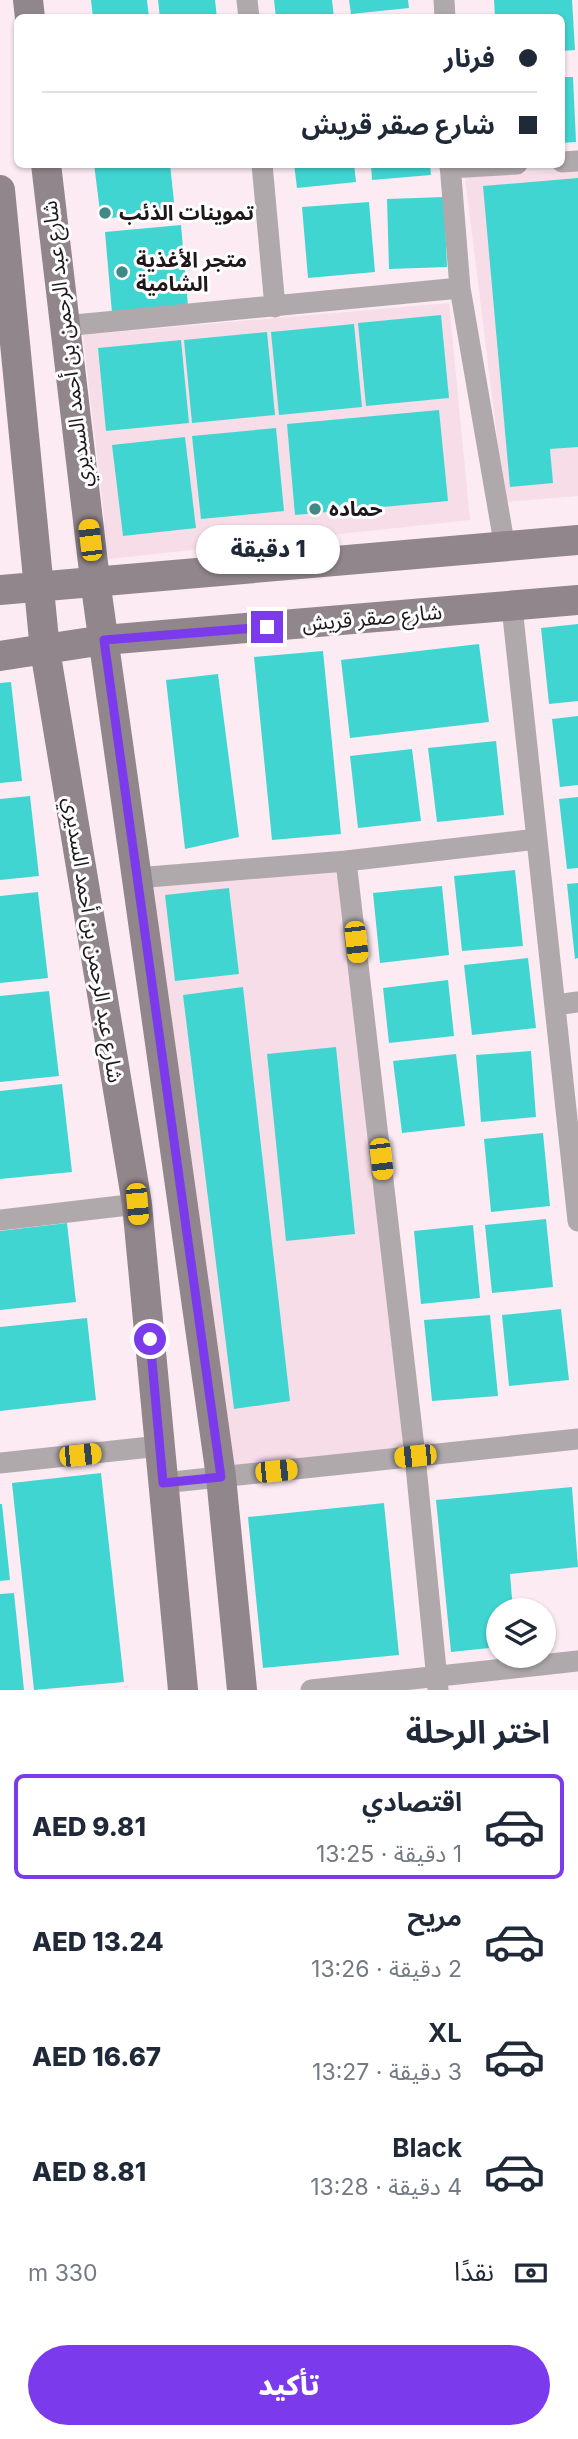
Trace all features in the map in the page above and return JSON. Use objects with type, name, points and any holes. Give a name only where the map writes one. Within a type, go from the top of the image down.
[{"type":"street","name":"شارع عبد الرحمن بن أحمد السديري","points":[[46,168],[95,580],[221,1477],[242,1690]]},
{"type":"street","points":[[262,168],[275,307]]},
{"type":"street","points":[[450,168],[460,288],[505,548]]},
{"type":"street","name":"شارع عبد الرحمن بن أحمد السديري","points":[[0,190],[45,650],[137,1204],[183,1690]]},
{"type":"street","points":[[64,326],[460,288]]},
{"type":"street","points":[[0,590],[578,540]]},
{"type":"street","name":"شارع صقر قريش","points":[[0,656],[104,640],[578,600]]},
{"type":"street","points":[[512,607],[578,1213]]},
{"type":"street","points":[[136,878],[346,861],[537,839]]},
{"type":"street","points":[[346,861],[415,1456],[438,1683]]},
{"type":"street","points":[[555,1005],[578,1002]]},
{"type":"street","points":[[0,1220],[137,1204]]},
{"type":"street","points":[[163,1483],[578,1439]]},
{"type":"street","points":[[0,1463],[160,1446]]},
{"type":"street","points":[[311,1690],[438,1683],[578,1661]]},
{"type":"shaded area","points":[[578,170],[578,496],[505,502],[465,177]]},
{"type":"shaded area","points":[[449,303],[470,520],[109,559],[83,335]]},
{"type":"shaded area","points":[[339,868],[407,1450],[226,1470],[147,884]]},
{"type":"building","points":[[91,0],[147,0],[149,14],[93,14]]},
{"type":"building","points":[[158,0],[215,0],[217,14],[160,14]]},
{"type":"building","points":[[274,0],[332,0],[334,14],[276,14]]},
{"type":"building","points":[[349,0],[408,0],[409,8],[351,14]]},
{"type":"building","points":[[494,0],[572,0],[575,50],[565,51],[565,14],[495,14]]},
{"type":"building","points":[[565,77],[573,77],[576,142],[565,143]]},
{"type":"building","points":[[95,168],[170,168],[175,211],[101,219]]},
{"type":"building","points":[[294,168],[354,168],[356,182],[297,188]]},
{"type":"building","points":[[371,168],[430,168],[431,175],[372,180]]},
{"type":"building","points":[[578,178],[578,447],[550,449],[553,483],[510,487],[483,186]]},
{"type":"building","points":[[444,197],[447,267],[389,269],[387,199]]},
{"type":"building","points":[[369,202],[375,272],[308,278],[302,207]]},
{"type":"building","points":[[181,225],[188,306],[112,313],[105,232]]},
{"type":"building","points":[[441,315],[449,398],[366,406],[358,323]]},
{"type":"building","points":[[354,324],[362,407],[279,415],[271,332]]},
{"type":"building","points":[[267,332],[275,415],[192,423],[184,340]]},
{"type":"building","points":[[181,340],[189,423],[106,431],[98,348]]},
{"type":"building","points":[[439,410],[448,501],[295,515],[287,424]]},
{"type":"building","points":[[276,428],[284,511],[201,519],[192,436]]},
{"type":"building","points":[[185,437],[196,528],[123,536],[112,445]]},
{"type":"building","points":[[578,624],[578,701],[549,704],[541,628]]},
{"type":"building","points":[[479,644],[489,722],[350,738],[341,660]]},
{"type":"building","points":[[323,651],[341,834],[272,840],[254,657]]},
{"type":"building","points":[[218,674],[239,837],[185,849],[166,680]]},
{"type":"building","points":[[11,682],[22,781],[0,783],[0,683]]},
{"type":"building","points":[[578,716],[578,785],[560,787],[552,719]]},
{"type":"building","points":[[496,741],[504,815],[437,822],[428,748]]},
{"type":"building","points":[[412,749],[421,821],[358,828],[350,756]]},
{"type":"building","points":[[30,796],[39,876],[0,880],[0,799]]},
{"type":"building","points":[[578,797],[578,868],[567,869],[559,799]]},
{"type":"building","points":[[515,870],[523,946],[462,951],[454,876]]},
{"type":"building","points":[[578,883],[578,958],[575,959],[567,884]]},
{"type":"building","points":[[442,886],[449,955],[380,963],[373,893]]},
{"type":"building","points":[[229,888],[239,974],[175,981],[165,895]]},
{"type":"building","points":[[38,892],[48,978],[0,983],[0,896]]},
{"type":"building","points":[[528,958],[536,1028],[472,1035],[464,965]]},
{"type":"building","points":[[448,980],[454,1036],[389,1043],[383,988]]},
{"type":"building","points":[[243,987],[290,1401],[234,1409],[183,995]]},
{"type":"building","points":[[49,991],[59,1076],[0,1082],[0,996]]},
{"type":"building","points":[[336,1047],[355,1234],[286,1241],[267,1054]]},
{"type":"building","points":[[531,1051],[536,1117],[481,1122],[476,1055]]},
{"type":"building","points":[[456,1054],[465,1126],[402,1133],[393,1061]]},
{"type":"building","points":[[62,1084],[72,1172],[0,1179],[0,1091]]},
{"type":"building","points":[[543,1133],[550,1206],[491,1212],[484,1139]]},
{"type":"building","points":[[546,1219],[553,1287],[492,1293],[485,1225]]},
{"type":"building","points":[[67,1223],[76,1302],[0,1310],[0,1231]]},
{"type":"building","points":[[473,1225],[480,1298],[421,1304],[414,1231]]},
{"type":"building","points":[[561,1309],[569,1380],[509,1386],[502,1315]]},
{"type":"building","points":[[490,1315],[498,1396],[432,1401],[424,1320]]},
{"type":"building","points":[[87,1318],[96,1400],[0,1411],[0,1327]]},
{"type":"building","points":[[101,1473],[124,1682],[34,1690],[12,1483]]},
{"type":"building","points":[[572,1487],[578,1567],[510,1574],[512,1598],[486,1598],[486,1648],[451,1652],[436,1500]]},
{"type":"building","points":[[384,1503],[399,1655],[263,1668],[248,1517]]},
{"type":"building","points":[[0,1504],[10,1580],[0,1581]]},
{"type":"building","points":[[14,1593],[24,1690],[0,1690],[0,1594]]},
{"type":"place","name":"تموينات الذئب","points":[[105,213]]},
{"type":"place","name":"متجر الأغذية الشامية","points":[[122,272]]},
{"type":"place","name":"حماده","points":[[315,509]]},
{"type":"route","points":[[150,1339],[163,1483],[221,1477],[104,640],[267,627]]}]
